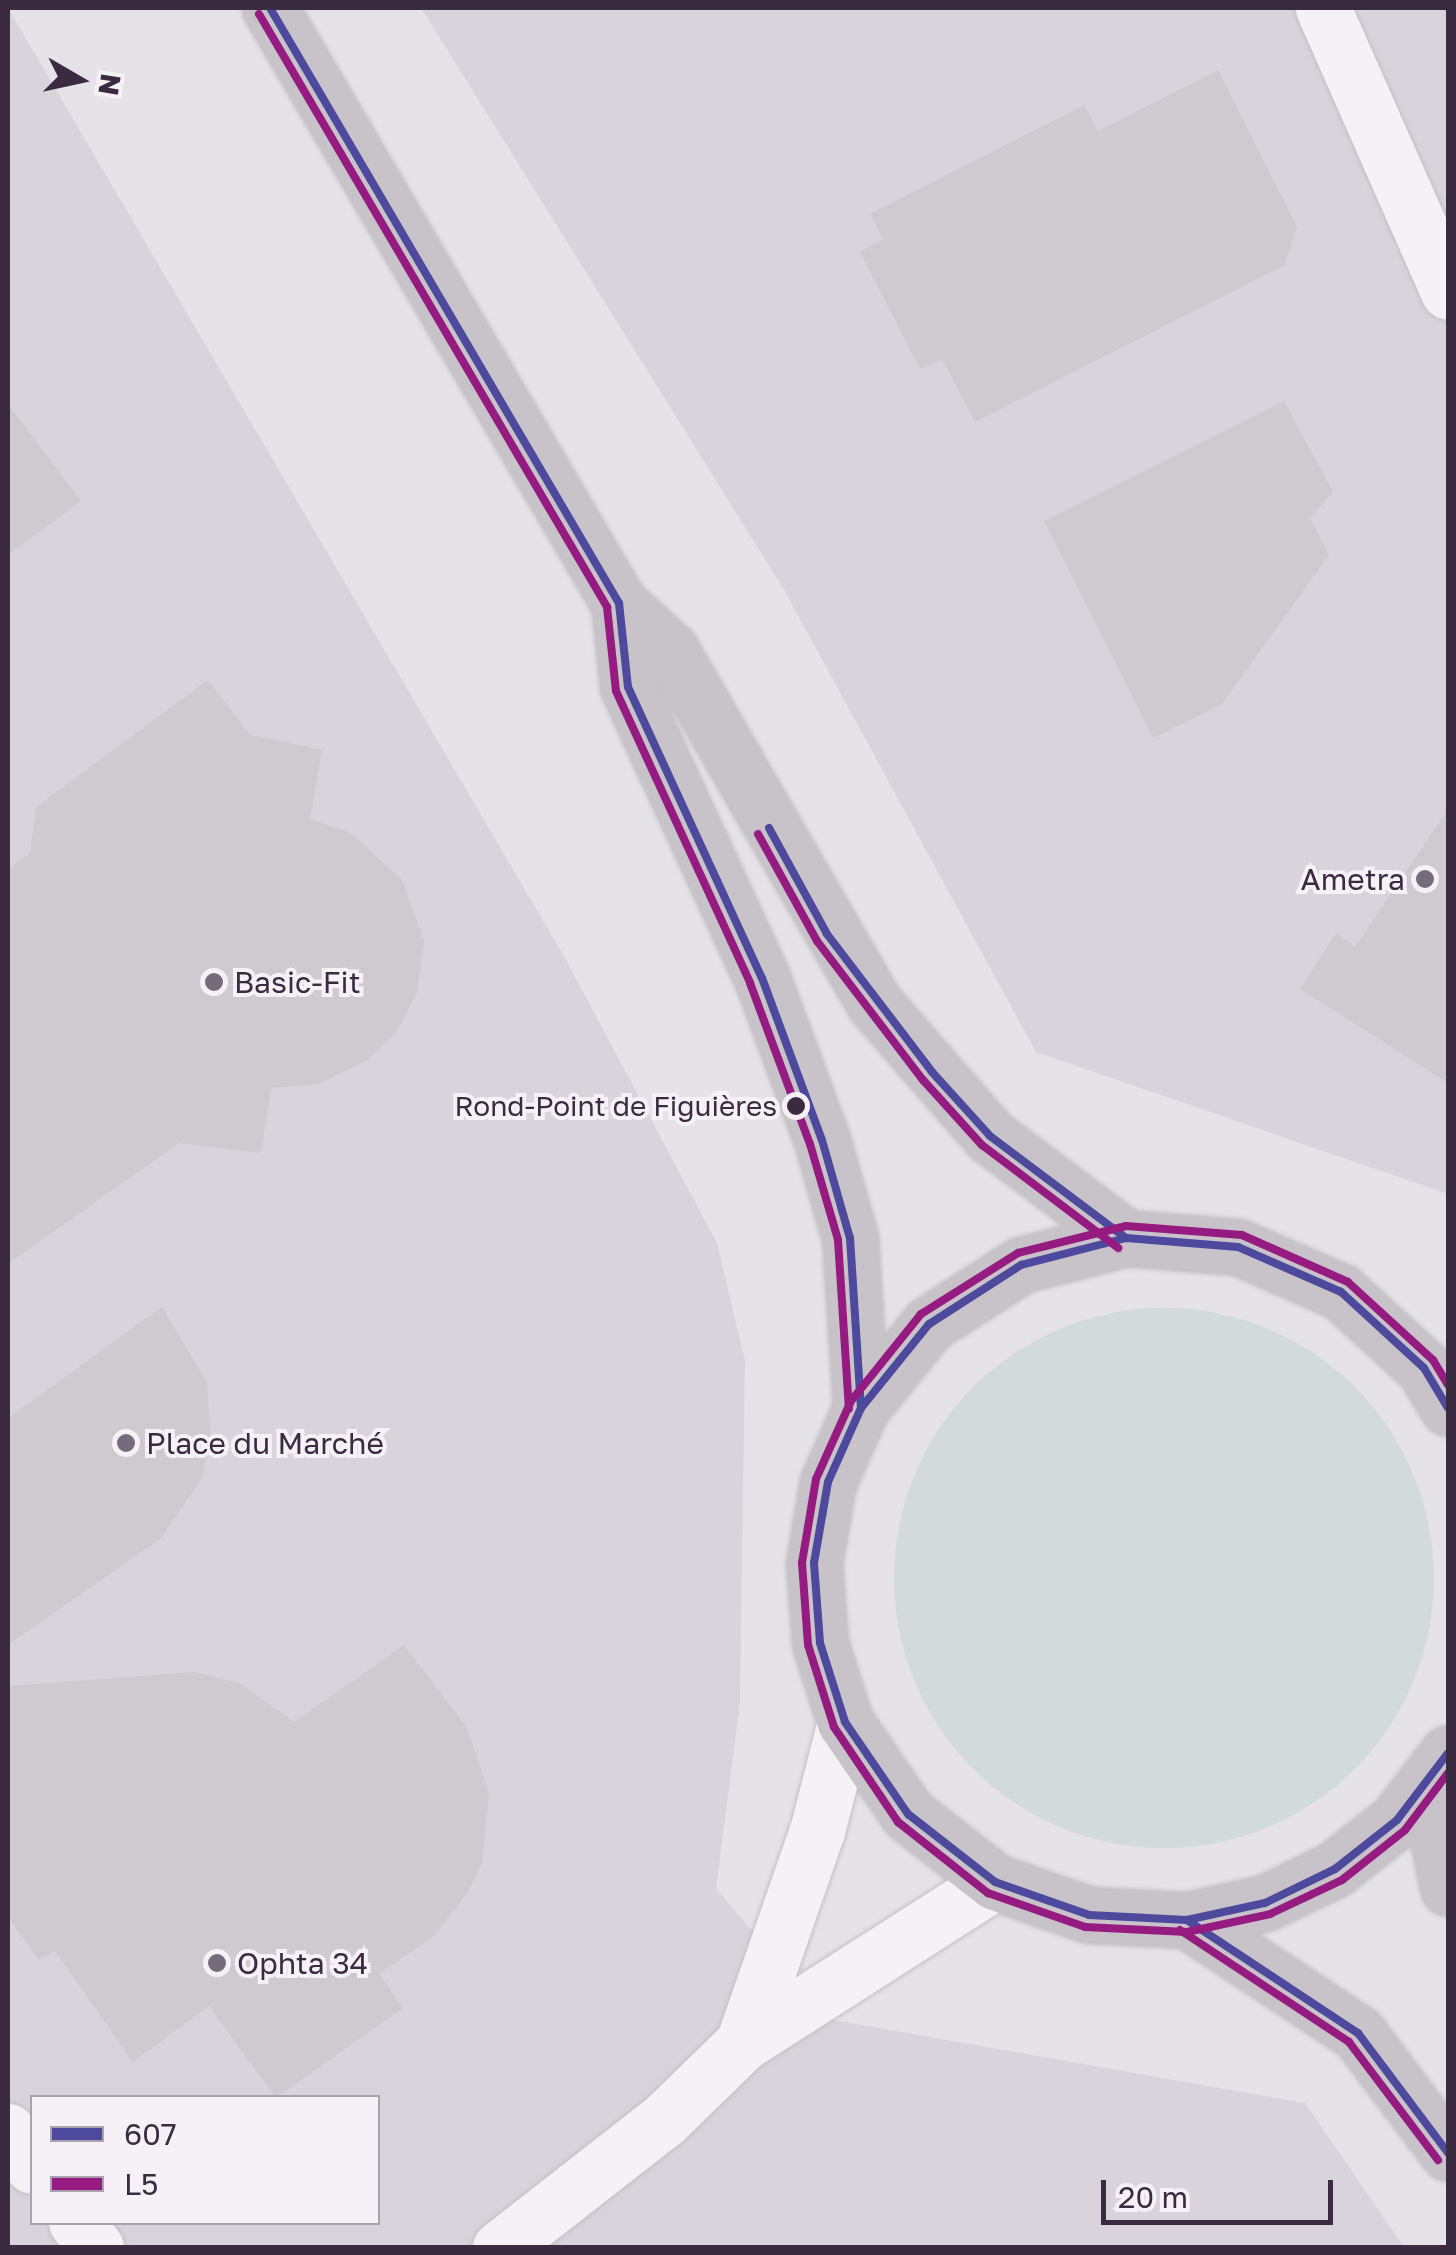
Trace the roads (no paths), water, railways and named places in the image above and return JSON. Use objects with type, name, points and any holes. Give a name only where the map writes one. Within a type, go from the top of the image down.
[{"type":"main road","points":[[270,8],[618,603],[671,651],[874,1003],[990,1136],[1126,1238]]},
{"type":"main road","points":[[618,603],[628,687],[762,978],[822,1140],[850,1238],[861,1408]]},
{"type":"main road","points":[[1447,1756],[1397,1820],[1335,1870],[1265,1903],[1188,1920],[1089,1915],[995,1882],[908,1814],[845,1722],[820,1644],[814,1563],[828,1482],[861,1408],[929,1324],[1021,1265],[1126,1238],[1238,1247],[1340,1292],[1424,1368],[1448,1408]]},
{"type":"main road","points":[[1447,1756],[1436,1829],[1448,1888]]},
{"type":"main road","points":[[1188,1920],[1358,2032],[1448,2153]]},
{"type":"street","points":[[1323,8],[1448,292]]},
{"type":"street","points":[[743,2044],[818,1831],[845,1722]]},
{"type":"street","points":[[500,2248],[664,2120],[743,2044],[995,1882]]},
{"type":"street","points":[[8,2131],[30,2163]]},
{"type":"street","points":[[78,2225],[96,2248]]},
{"type":"place","name":"Ametra","points":[[1425,879]]},
{"type":"place","name":"Basic-Fit","points":[[214,982]]},
{"type":"place","name":"Rond-Point de Figuières","points":[[796,1106]]},
{"type":"place","name":"Place du Marché","points":[[126,1443]]},
{"type":"place","name":"Ophta 34","points":[[217,1963]]}]
